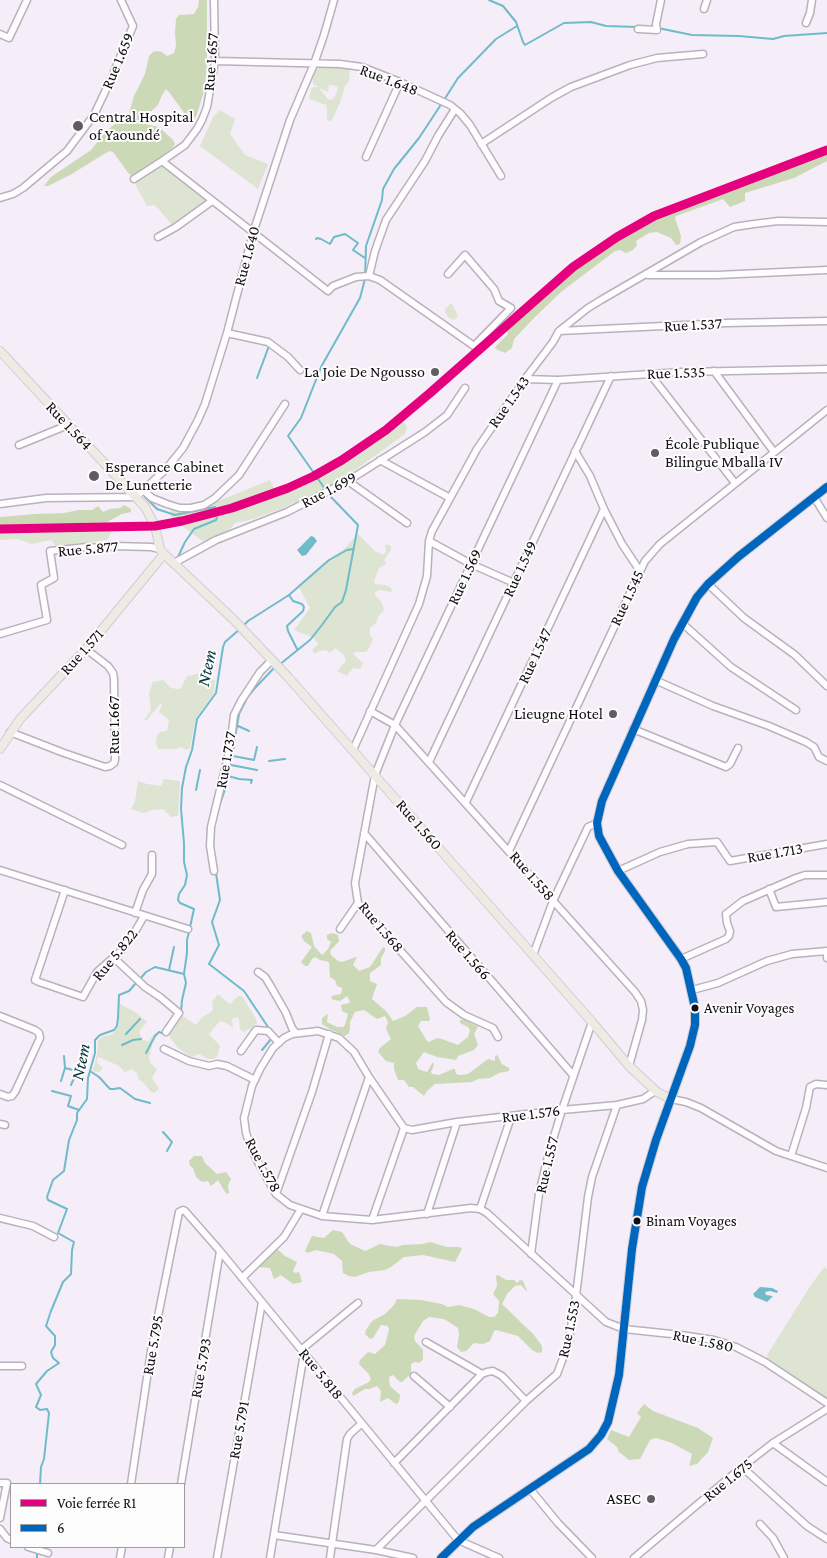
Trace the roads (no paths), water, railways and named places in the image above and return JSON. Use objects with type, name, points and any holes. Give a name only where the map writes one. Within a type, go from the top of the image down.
[{"type":"main road","name":"Rue 1.564","points":[[0,350],[145,508],[151,518],[162,551]]},
{"type":"main road","points":[[441,1558],[458,1540],[497,1510],[589,1449],[601,1435],[608,1422],[617,1383],[636,1216],[642,1187],[653,1148],[690,1046],[695,1025],[695,1008],[686,968],[681,959],[618,871],[599,836],[597,823],[602,801],[682,623],[697,597],[708,584],[738,557],[827,487]]},
{"type":"main road","name":"Rue 1.560","points":[[162,551],[234,620],[272,660],[629,1066],[655,1091],[671,1099]]},
{"type":"main road","name":"Rue 1.571","points":[[0,750],[20,719],[86,649],[162,551]]},
{"type":"street","points":[[0,34],[9,38],[27,0]]},
{"type":"street","name":"Rue 1.659","points":[[0,198],[13,194],[23,188],[67,151],[94,116],[112,79],[133,26],[121,0]]},
{"type":"street","name":"Rue 1.657","points":[[134,179],[185,145],[202,120],[207,107],[214,61],[214,0]]},
{"type":"street","name":"Rue 1.640","points":[[136,497],[175,459],[198,420],[205,404],[253,233],[290,120],[314,64],[334,0]]},
{"type":"street","points":[[638,29],[656,30],[661,0]]},
{"type":"street","points":[[704,9],[706,0]]},
{"type":"street","points":[[806,23],[812,0]]},
{"type":"street","points":[[481,144],[571,87],[630,65],[656,58],[703,54]]},
{"type":"street","name":"Rue 1.648","points":[[214,61],[362,67],[400,82],[455,109],[470,125],[501,176]]},
{"type":"street","points":[[366,157],[400,82]]},
{"type":"street","points":[[367,276],[386,220],[425,161],[455,109]]},
{"type":"street","points":[[162,161],[328,291],[356,277],[367,276],[380,280],[474,346],[511,308],[499,301],[494,290],[465,255],[448,274]]},
{"type":"street","points":[[158,237],[176,227],[212,200]]},
{"type":"street","name":"Rue 1.543","points":[[353,750],[419,604],[427,576],[429,541],[432,531],[477,449],[559,331],[588,308],[701,242],[734,228],[778,222],[827,222]]},
{"type":"street","points":[[647,275],[717,275],[827,270]]},
{"type":"street","name":"Rue 1.537","points":[[559,331],[726,323],[827,321]]},
{"type":"street","points":[[226,332],[268,342],[300,370]]},
{"type":"street","name":"Rue 1.535","points":[[525,379],[558,380],[650,374],[827,370]]},
{"type":"street","points":[[714,372],[774,452]]},
{"type":"street","points":[[650,374],[735,483]]},
{"type":"street","name":"Rue 1.549","points":[[429,762],[611,376]]},
{"type":"street","name":"Rue 1.569","points":[[375,775],[395,725],[558,380]]},
{"type":"street","name":"Rue 1.699","points":[[174,563],[216,540],[288,512],[348,481],[425,432],[446,415],[466,388]]},
{"type":"street","points":[[143,490],[152,498],[180,508],[204,505],[215,498],[239,475],[285,404]]},
{"type":"street","name":"Rue 1.545","points":[[509,850],[645,561],[660,544],[827,410]]},
{"type":"street","points":[[18,445],[68,425]]},
{"type":"street","points":[[575,451],[590,476],[622,544],[640,571]]},
{"type":"street","points":[[380,460],[450,498]]},
{"type":"street","points":[[348,481],[407,524]]},
{"type":"street","points":[[0,504],[55,497],[136,497]]},
{"type":"street","points":[[814,497],[827,518]]},
{"type":"street","name":"Rue 1.547","points":[[466,802],[604,509]]},
{"type":"street","points":[[429,541],[471,564],[514,583]]},
{"type":"street","name":"Rue 5.877","points":[[0,634],[46,620],[41,585],[54,578],[50,551],[114,546],[151,547],[162,551]]},
{"type":"street","points":[[708,584],[744,618],[795,655],[827,686]]},
{"type":"street","points":[[682,623],[730,668],[796,710]]},
{"type":"street","name":"Rue 1.667","points":[[10,732],[105,767],[114,763],[113,673],[108,666],[86,649]]},
{"type":"street","name":"Rue 1.737","points":[[214,871],[210,846],[212,827],[230,748],[234,715],[241,700],[260,672],[272,660]]},
{"type":"street","points":[[656,680],[806,742],[814,747],[819,757],[827,761]]},
{"type":"street","name":"Rue 1.558","points":[[370,711],[395,725],[635,992],[641,1001],[643,1010],[629,1066]]},
{"type":"street","points":[[633,729],[726,767],[730,764],[738,748]]},
{"type":"street","name":"Rue 1.568","points":[[375,775],[355,883],[358,903],[446,1002],[464,1015],[493,1028],[498,1037]]},
{"type":"street","points":[[0,785],[122,845]]},
{"type":"street","points":[[533,955],[553,901],[588,827],[597,823]]},
{"type":"street","name":"Rue 1.566","points":[[364,833],[573,1075]]},
{"type":"street","name":"Rue 1.713","points":[[618,871],[660,852],[688,844],[717,842],[730,861],[827,844]]},
{"type":"street","points":[[135,913],[142,890],[152,874],[152,855]]},
{"type":"street","points":[[0,870],[144,916],[188,928]]},
{"type":"street","points":[[681,959],[730,936],[726,914],[743,901],[805,875],[827,875]]},
{"type":"street","points":[[770,889],[776,907],[827,902]]},
{"type":"street","name":"Rue 5.822","points":[[65,890],[35,980],[83,997],[97,972],[114,958],[132,937],[144,916]]},
{"type":"street","points":[[340,929],[358,903]]},
{"type":"street","points":[[692,990],[732,977],[768,961],[792,954],[827,951],[827,958]]},
{"type":"street","points":[[114,958],[145,987],[179,1013],[166,1032]]},
{"type":"street","points":[[258,972],[265,977],[270,985],[296,1034]]},
{"type":"street","points":[[0,1016],[35,1030],[39,1033],[40,1038],[16,1092],[8,1097],[0,1094]]},
{"type":"street","name":"Rue 1.557","points":[[531,1254],[548,1156],[573,1075],[592,1022]]},
{"type":"street","points":[[241,1051],[256,1030],[268,1032],[279,1043]]},
{"type":"street","name":"Rue 1.578","points":[[329,1034],[318,1031],[284,1038],[266,1058],[252,1086],[244,1118],[246,1132],[251,1148],[276,1194],[290,1205],[322,1216],[372,1220],[471,1208],[480,1209]]},
{"type":"street","points":[[276,1194],[312,1092],[329,1034],[339,1038],[354,1052],[404,1128],[372,1220]]},
{"type":"street","points":[[164,1049],[209,1066],[218,1064],[227,1066],[255,1080]]},
{"type":"street","points":[[322,1216],[369,1077]]},
{"type":"street","points":[[791,1156],[806,1108],[810,1086],[816,1084],[827,1085]]},
{"type":"street","name":"Rue 1.576","points":[[404,1128],[412,1130],[457,1122],[617,1105],[643,1099],[655,1091]]},
{"type":"street","points":[[671,1099],[701,1108],[776,1151],[827,1168]]},
{"type":"street","name":"Rue 1.553","points":[[376,1550],[526,1400],[554,1377],[560,1368],[568,1345],[592,1177],[617,1105]]},
{"type":"street","points":[[511,1117],[480,1209],[487,1213],[606,1322],[624,1329]]},
{"type":"street","points":[[427,1214],[457,1122]]},
{"type":"street","points":[[242,1278],[284,1237],[301,1209]]},
{"type":"street","name":"Rue 5.818","points":[[183,1210],[186,1210],[458,1540]]},
{"type":"street","name":"Rue 5.795","points":[[131,1483],[151,1351],[179,1212],[183,1210]]},
{"type":"street","points":[[0,1218],[33,1226],[54,1238]]},
{"type":"street","name":"Rue 5.793","points":[[181,1483],[220,1251]]},
{"type":"street","name":"Rue 5.791","points":[[217,1558],[262,1302]]},
{"type":"street","points":[[270,1558],[303,1351],[358,1304]]},
{"type":"street","name":"Rue 1.580","points":[[624,1329],[681,1335],[714,1340],[730,1345],[765,1362],[827,1403]]},
{"type":"street","points":[[426,1342],[482,1374]]},
{"type":"street","points":[[0,1366],[22,1366]]},
{"type":"street","points":[[394,1464],[482,1374],[490,1371],[502,1376],[526,1400]]},
{"type":"street","points":[[414,1376],[450,1407]]},
{"type":"street","name":"Rue 1.675","points":[[634,1558],[773,1443],[827,1409]]},
{"type":"street","points":[[330,1558],[348,1439],[350,1434],[362,1424]]},
{"type":"street","points":[[773,1443],[827,1482]]},
{"type":"street","points":[[742,1467],[806,1526],[827,1539]]},
{"type":"street","points":[[0,1482],[8,1483],[0,1518]]},
{"type":"street","points":[[530,1489],[558,1523],[592,1558]]},
{"type":"street","points":[[760,1524],[772,1538],[784,1558]]},
{"type":"street","points":[[0,1529],[10,1540]]},
{"type":"street","points":[[274,1535],[376,1550],[413,1558]]},
{"type":"street","points":[[458,1540],[499,1558]]},
{"type":"street","points":[[31,1548],[48,1553]]},
{"type":"water","points":[[311,536],[317,541],[306,555],[302,556],[297,550]]},
{"type":"water","points":[[760,1287],[772,1288],[778,1291],[777,1293],[765,1292],[766,1295],[773,1296],[767,1302],[755,1297],[753,1294]]},
{"type":"waterway","points":[[489,0],[503,6],[516,22],[525,45],[564,23],[591,22],[606,26],[638,27]]},
{"type":"waterway","points":[[444,100],[458,78],[496,39],[517,26]]},
{"type":"waterway","points":[[658,28],[692,35],[773,39],[784,36],[827,33]]},
{"type":"waterway","points":[[279,665],[310,640],[335,607],[342,602],[358,525],[330,496],[288,436],[301,418],[321,367],[360,298],[365,279],[366,246],[382,200],[383,189],[394,169],[419,138],[442,103]]},
{"type":"waterway","points":[[316,239],[321,239],[330,244],[334,237],[345,234],[358,243],[353,250],[365,258]]},
{"type":"waterway","points":[[257,378],[269,346]]},
{"type":"waterway","points":[[145,497],[157,509],[175,515],[215,507]]},
{"type":"waterway","points":[[178,557],[194,529],[217,518]]},
{"type":"waterway","name":"Ntem","points":[[243,626],[289,595],[329,560],[347,550],[353,549]]},
{"type":"waterway","points":[[289,595],[293,601],[302,604],[304,607],[303,611],[287,626],[297,649]]},
{"type":"waterway","name":"Ntem","points":[[190,927],[194,909],[180,903],[178,900],[179,894],[185,885],[187,875],[184,862],[181,809],[182,788],[192,750],[197,719],[216,693],[223,647],[225,642],[240,629]]},
{"type":"waterway","points":[[217,812],[227,784],[239,714],[247,698],[275,667]]},
{"type":"waterway","points":[[236,725],[249,731]]},
{"type":"waterway","points":[[233,756],[254,760],[257,747]]},
{"type":"waterway","points":[[269,761],[285,759]]},
{"type":"waterway","points":[[231,765],[257,770]]},
{"type":"waterway","points":[[196,790],[200,770]]},
{"type":"waterway","points":[[228,776],[252,780],[251,783]]},
{"type":"waterway","points":[[216,873],[220,900],[212,922],[219,945],[209,964],[244,991],[270,1030]]},
{"type":"waterway","name":"Ntem","points":[[140,979],[146,972],[155,967],[184,974],[189,932]]},
{"type":"waterway","points":[[169,970],[174,947]]},
{"type":"waterway","points":[[181,1012],[186,983],[184,974]]},
{"type":"waterway","name":"Ntem","points":[[40,1483],[49,1413],[47,1409],[40,1410],[36,1407],[41,1395],[36,1384],[47,1371],[59,1363],[53,1358],[51,1352],[55,1345],[55,1336],[46,1326],[63,1282],[71,1274],[74,1242],[58,1233],[67,1209],[48,1200],[47,1197],[53,1180],[64,1171],[69,1140],[77,1120],[77,1113],[87,1099],[88,1078],[95,1053],[95,1040],[100,1035],[114,1030],[117,1026],[119,995],[129,991],[136,983]]},
{"type":"waterway","points":[[126,1034],[140,1019]]},
{"type":"waterway","points":[[146,1053],[155,1036],[159,1032],[165,1034]]},
{"type":"waterway","points":[[262,1050],[272,1038]]},
{"type":"waterway","points":[[122,1045],[141,1039]]},
{"type":"waterway","points":[[61,1081],[65,1068],[64,1056]]},
{"type":"waterway","points":[[65,1068],[77,1071],[71,1085]]},
{"type":"waterway","points":[[90,1071],[99,1077],[110,1089],[113,1089]]},
{"type":"waterway","points":[[114,1089],[120,1088],[135,1099],[150,1103]]},
{"type":"waterway","points":[[52,1091],[71,1096],[68,1106],[79,1110]]},
{"type":"waterway","points":[[163,1132],[172,1142],[167,1151]]},
{"type":"waterway","name":"Ntem","points":[[37,1550],[37,1558]]},
{"type":"rail line","name":"R1","points":[[0,529],[155,526],[232,508],[288,488],[342,460],[386,430],[573,267],[617,237],[654,216],[827,150]]},
{"type":"place","name":"Central Hospital of Yaoundé","points":[[78,126]]},
{"type":"place","name":"La Joie De Ngousso","points":[[435,372]]},
{"type":"place","name":"École Publique Bilingue Mballa IV","points":[[655,453]]},
{"type":"place","name":"Esperance Cabinet De Lunetterie","points":[[94,476]]},
{"type":"place","name":"Lieugne Hotel","points":[[613,714]]},
{"type":"place","name":"Avenir Voyages","points":[[695,1008]]},
{"type":"place","name":"Binam Voyages","points":[[637,1221]]},
{"type":"place","name":"ASEC","points":[[651,1499]]}]
